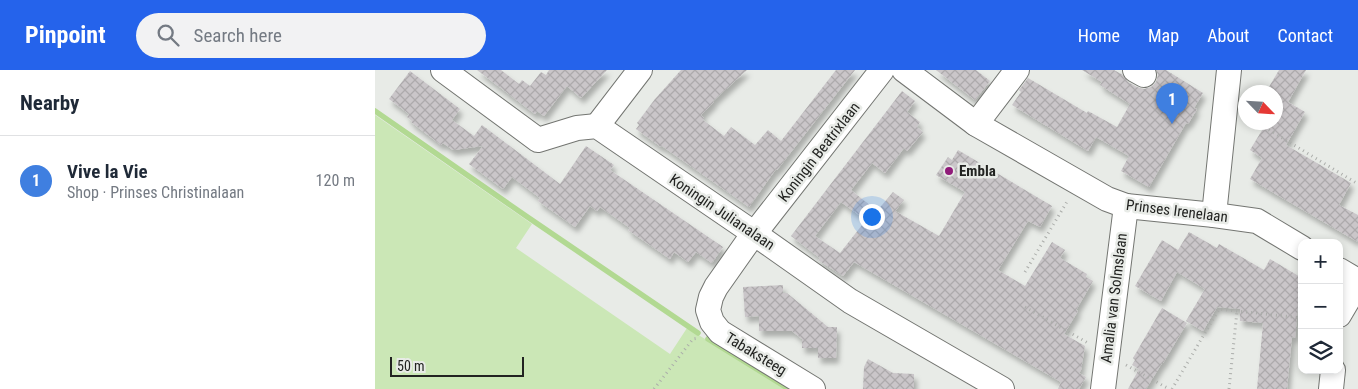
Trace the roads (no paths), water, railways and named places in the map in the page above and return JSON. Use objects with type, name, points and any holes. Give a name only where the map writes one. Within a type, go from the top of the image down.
[{"type":"street","points":[[443,70],[539,140],[577,128],[597,126],[640,70]]},
{"type":"street","name":"Koningin Beatrixlaan","points":[[755,234],[882,70]]},
{"type":"street","name":"Prinses Irenelaan","points":[[905,70],[976,124],[1107,199],[1126,206],[1257,221],[1298,246]]},
{"type":"street","points":[[976,124],[1017,70]]},
{"type":"street","points":[[1214,215],[1229,70]]},
{"type":"street","name":"Koningin Julianalaan","points":[[597,126],[850,301],[1002,389]]},
{"type":"street","name":"Amalia van Solmslaan","points":[[1103,389],[1126,206]]},
{"type":"street","name":"Tabaksteeg","points":[[755,234],[709,301],[712,322],[722,334],[813,389]]},
{"type":"street","points":[[1343,273],[1358,282],[1343,308]]},
{"type":"street","points":[[1331,389],[1333,374]]},
{"type":"waterway","points":[[375,111],[698,333]]},
{"type":"waterway","points":[[708,339],[789,389]]},
{"type":"place","name":"Vive la Vie","points":[[1172,124]]},
{"type":"place","name":"Embla","points":[[949,171]]}]
